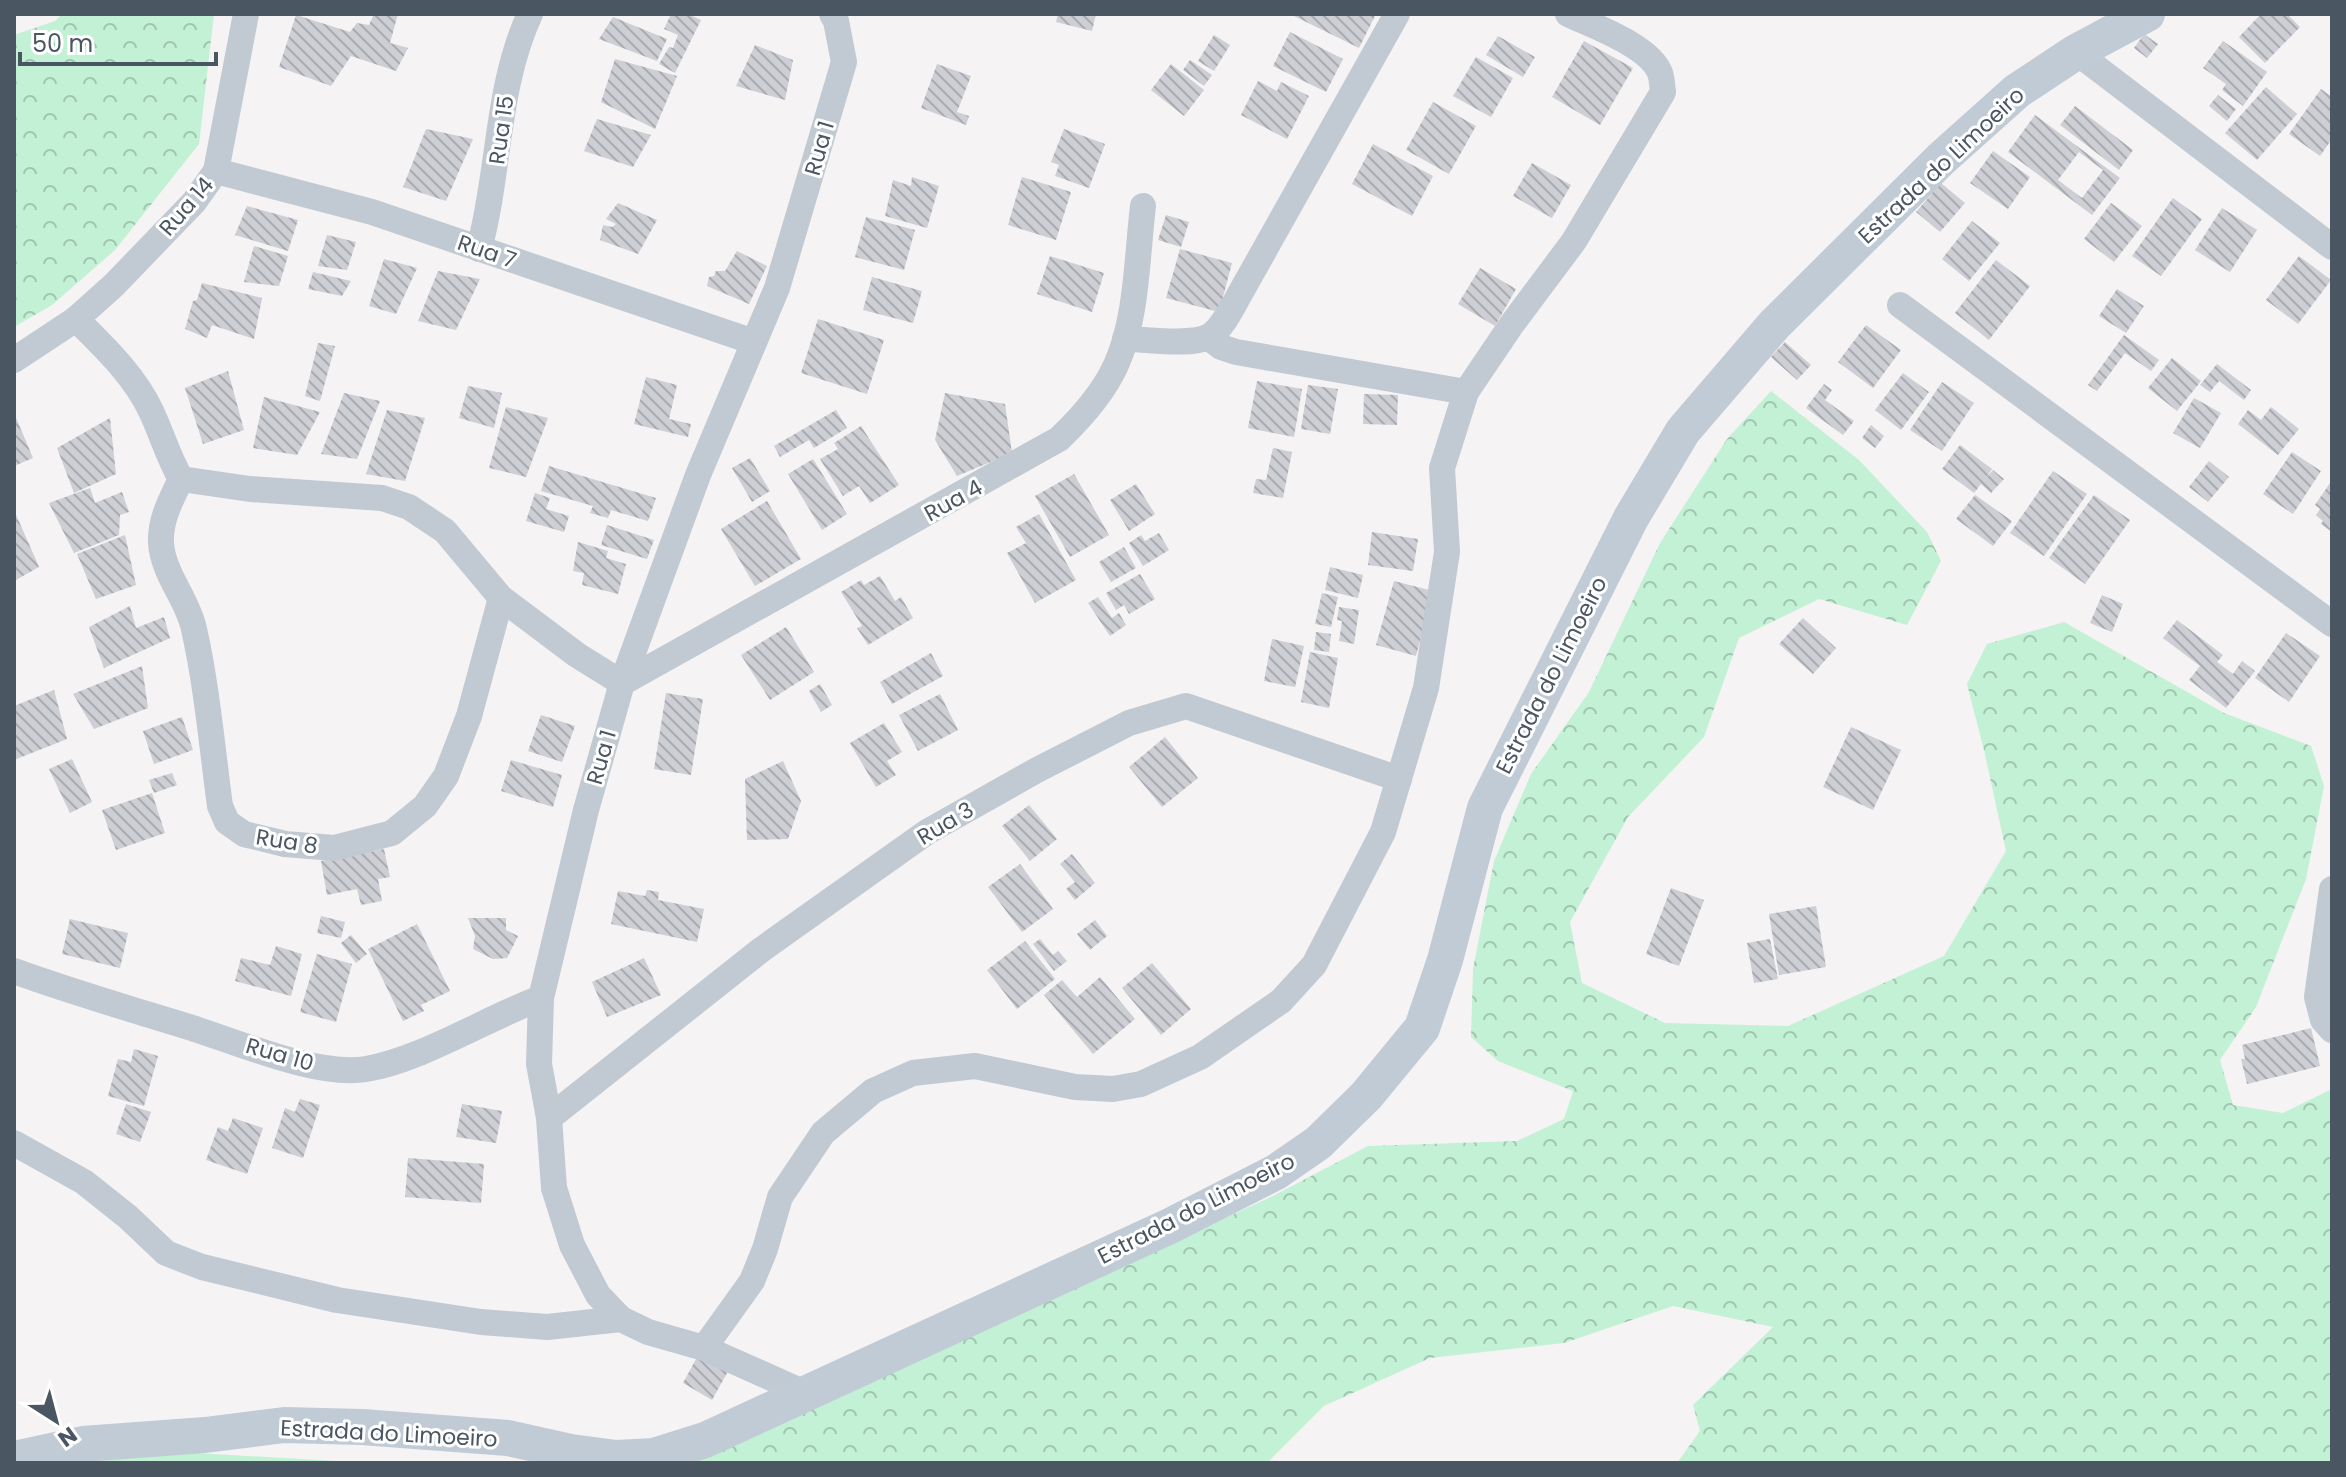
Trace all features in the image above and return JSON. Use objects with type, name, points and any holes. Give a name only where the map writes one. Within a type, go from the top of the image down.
[{"type":"street","name":"Rua 14","points":[[14,360],[76,319],[114,285],[194,202],[216,171],[246,14]]},
{"type":"street","name":"Rua 15","points":[[479,249],[489,213],[509,77],[521,33],[530,14]]},
{"type":"street","name":"Rua 1","points":[[805,1393],[704,1348],[648,1332],[621,1319],[598,1295],[572,1245],[554,1188],[549,1118],[539,1064],[541,998],[586,810],[622,683],[698,475],[777,288],[844,62],[832,14]]},
{"type":"street","points":[[1125,339],[1189,340],[1208,337],[1220,326],[1397,14]]},
{"type":"street","points":[[704,1348],[752,1281],[780,1197],[823,1133],[873,1091],[913,1073],[975,1066],[1075,1087],[1113,1089],[1141,1084],[1200,1057],[1281,1001],[1314,965],[1383,832],[1426,688],[1447,552],[1442,468],[1466,392],[1574,241],[1663,92],[1660,72],[1648,56],[1625,41],[1568,14]]},
{"type":"street","name":"Estrada do Limoeiro","points":[[14,1459],[83,1444],[205,1435],[284,1425],[362,1427],[508,1438],[616,1460],[654,1456],[705,1440],[1170,1226],[1276,1172],[1318,1143],[1366,1096],[1422,1028],[1445,960],[1485,808],[1631,518],[1683,431],[1774,325],[1941,159],[2017,91],[2076,52],[2147,14]]},
{"type":"street","points":[[2076,52],[2332,247]]},
{"type":"street","name":"Rua 7","points":[[216,171],[372,212],[754,342]]},
{"type":"street","name":"Rua 4","points":[[622,683],[1059,439],[1079,420],[1116,366],[1125,339],[1143,206]]},
{"type":"street","points":[[1900,305],[2332,624]]},
{"type":"street","points":[[76,319],[129,376],[150,410],[166,452],[181,479],[250,489],[382,498],[409,507],[445,531],[501,598],[577,655],[622,683]]},
{"type":"street","points":[[1208,337],[1221,347],[1236,352],[1466,392]]},
{"type":"street","name":"Rua 8","points":[[181,479],[164,514],[161,544],[193,625],[206,692],[220,806],[227,822],[244,834],[285,844],[334,848],[392,833],[425,806],[446,776],[469,716],[501,598]]},
{"type":"street","name":"Rua 3","points":[[549,1118],[761,950],[927,832],[1129,723],[1186,706],[1399,779]]},
{"type":"street","points":[[2332,889],[2317,997],[2323,1020],[2332,1030]]},
{"type":"street","name":"Rua 10","points":[[14,971],[79,995],[289,1059],[343,1071],[368,1069],[398,1060],[541,998]]},
{"type":"street","points":[[14,1143],[84,1182],[166,1253],[202,1267],[337,1300],[481,1322],[547,1327],[621,1319]]},
{"type":"green space","points":[[62,14],[214,14],[199,144],[115,250],[52,305],[14,327],[14,35],[55,21]]},
{"type":"green space","points":[[1771,391],[1859,460],[1927,532],[1941,561],[1907,625],[1819,599],[1739,638],[1704,737],[1628,817],[1570,922],[1582,983],[1665,1023],[1788,1026],[1944,956],[2006,851],[1967,684],[1987,644],[2064,622],[2224,713],[2311,746],[2324,786],[2306,879],[2256,1007],[2220,1060],[2233,1105],[2283,1113],[2332,1089],[2332,1463],[1677,1463],[1700,1431],[1693,1405],[1773,1327],[1673,1306],[1564,1343],[1430,1358],[1324,1406],[1267,1463],[689,1463],[1273,1196],[1368,1146],[1517,1141],[1564,1119],[1573,1091],[1498,1061],[1471,1037],[1473,969],[1494,861],[1531,774],[1589,692],[1660,543],[1727,439]]},
{"type":"green space","points":[[144,1450],[372,1463],[92,1463]]},
{"type":"building","points":[[374,14],[398,14],[390,43],[408,48],[396,71],[351,56],[331,86],[279,67],[296,15],[350,32],[357,23],[369,25]]},
{"type":"building","points":[[671,14],[688,14],[701,20],[675,73],[659,64],[669,47],[673,48],[678,35],[664,29]]},
{"type":"building","points":[[1058,14],[1096,14],[1092,31],[1056,22]]},
{"type":"building","points":[[1290,14],[1376,14],[1359,48]]},
{"type":"building","points":[[2261,14],[2287,14],[2300,27],[2265,63],[2239,37]]},
{"type":"building","points":[[613,17],[667,39],[657,61],[599,39]]},
{"type":"building","points":[[1290,32],[1343,59],[1326,92],[1273,66]]},
{"type":"building","points":[[2144,34],[2158,44],[2147,58],[2134,48]]},
{"type":"building","points":[[1214,35],[1230,45],[1214,71],[1198,61]]},
{"type":"building","points":[[1498,36],[1535,57],[1523,77],[1486,55]]},
{"type":"building","points":[[1584,41],[1633,68],[1600,125],[1552,97]]},
{"type":"building","points":[[2223,41],[2267,72],[2243,106],[2222,90],[2226,84],[2203,68]]},
{"type":"building","points":[[755,45],[793,60],[785,100],[736,86]]},
{"type":"building","points":[[1476,57],[1513,78],[1491,117],[1453,96]]},
{"type":"building","points":[[615,59],[677,76],[655,129],[601,102]]},
{"type":"building","points":[[1190,60],[1212,75],[1204,86],[1183,70]]},
{"type":"building","points":[[937,64],[971,76],[957,112],[969,116],[966,125],[921,108]]},
{"type":"building","points":[[1171,64],[1204,90],[1184,116],[1151,90]]},
{"type":"building","points":[[1258,81],[1277,91],[1281,82],[1309,96],[1287,139],[1241,115]]},
{"type":"building","points":[[2266,87],[2297,114],[2257,160],[2225,133]]},
{"type":"building","points":[[2321,89],[2332,97],[2332,139],[2320,156],[2289,134]]},
{"type":"building","points":[[2218,95],[2236,109],[2227,121],[2209,106]]},
{"type":"building","points":[[1433,102],[1476,126],[1449,174],[1406,150]]},
{"type":"building","points":[[2075,106],[2133,150],[2119,170],[2060,125]]},
{"type":"building","points":[[2035,115],[2120,178],[2092,215],[2008,152]],"holes":[[[2079,152],[2103,170],[2082,198],[2058,180]]]},
{"type":"building","points":[[597,119],[651,135],[633,167],[584,151]]},
{"type":"building","points":[[426,129],[473,139],[446,201],[403,187]]},
{"type":"building","points":[[1064,129],[1105,144],[1089,188],[1055,176],[1059,165],[1051,162]]},
{"type":"building","points":[[1373,144],[1433,176],[1412,216],[1352,184]]},
{"type":"building","points":[[1993,151],[2030,177],[2008,209],[1970,183]]},
{"type":"building","points":[[1532,163],[1571,185],[1552,218],[1513,196]]},
{"type":"building","points":[[912,177],[939,186],[927,228],[885,216],[893,180],[911,186]]},
{"type":"building","points":[[1022,177],[1071,192],[1056,240],[1008,225]]},
{"type":"building","points":[[1941,183],[1965,203],[1940,232],[1916,212]]},
{"type":"building","points":[[2173,198],[2202,219],[2161,276],[2132,256]]},
{"type":"building","points":[[618,203],[657,220],[638,254],[600,240],[603,225],[612,227],[616,224],[606,219]]},
{"type":"building","points":[[2111,203],[2142,226],[2114,262],[2084,239]]},
{"type":"building","points":[[247,206],[298,220],[288,251],[235,235]]},
{"type":"building","points":[[2222,208],[2257,230],[2230,272],[2195,250]]},
{"type":"building","points":[[1166,215],[1189,222],[1181,247],[1158,240]]},
{"type":"building","points":[[866,217],[915,230],[904,270],[855,257]]},
{"type":"building","points":[[1972,221],[2000,243],[1969,281],[1942,259]]},
{"type":"building","points":[[327,235],[356,242],[347,270],[318,266]]},
{"type":"building","points":[[254,246],[288,256],[279,286],[244,282]]},
{"type":"building","points":[[1180,249],[1232,263],[1219,312],[1166,298]]},
{"type":"building","points":[[737,251],[767,266],[749,304],[707,286],[709,277],[714,276],[716,271],[725,271]]},
{"type":"building","points":[[1050,256],[1104,273],[1092,312],[1037,294]]},
{"type":"building","points":[[2299,256],[2331,280],[2298,324],[2266,300]]},
{"type":"building","points":[[384,259],[417,268],[396,314],[369,306]]},
{"type":"building","points":[[1996,260],[2030,286],[1989,340],[1955,313]]},
{"type":"building","points":[[1480,268],[1516,289],[1495,326],[1458,304]]},
{"type":"building","points":[[438,271],[480,279],[456,330],[418,321]]},
{"type":"building","points":[[313,272],[351,281],[342,296],[308,289]]},
{"type":"building","points":[[872,277],[922,291],[913,323],[863,310]]},
{"type":"building","points":[[202,283],[262,298],[254,339],[212,325],[207,338],[185,329]]},
{"type":"building","points":[[2117,289],[2144,306],[2126,333],[2099,316]]},
{"type":"building","points":[[818,319],[884,340],[867,394],[801,373]]},
{"type":"building","points":[[1866,325],[1901,350],[1873,388],[1838,362]]},
{"type":"building","points":[[2124,335],[2159,360],[2151,371],[2125,353],[2097,391],[2088,385]]},
{"type":"building","points":[[1785,342],[1811,365],[1797,380],[1771,357]]},
{"type":"building","points":[[318,343],[335,346],[320,401],[305,396]]},
{"type":"building","points":[[2172,358],[2201,381],[2177,411],[2148,388]]},
{"type":"building","points":[[2217,364],[2251,390],[2244,400],[2219,381],[2210,392],[2200,385]]},
{"type":"building","points":[[228,371],[244,430],[203,444],[185,388]]},
{"type":"building","points":[[1903,373],[1929,392],[1901,430],[1875,410]]},
{"type":"building","points":[[646,377],[677,385],[669,419],[691,424],[688,437],[634,424]]},
{"type":"building","points":[[1257,381],[1302,389],[1294,437],[1248,428]]},
{"type":"building","points":[[1942,382],[1974,403],[1942,451],[1910,430]]},
{"type":"building","points":[[1824,384],[1832,390],[1825,400],[1854,421],[1843,435],[1806,408]]},
{"type":"building","points":[[1308,385],[1338,389],[1330,434],[1301,429]]},
{"type":"building","points":[[468,386],[502,393],[494,428],[459,418]]},
{"type":"building","points":[[344,393],[380,401],[357,459],[321,454]]},
{"type":"building","points":[[945,393],[1005,404],[1012,453],[957,476],[935,440]]},
{"type":"building","points":[[1364,394],[1398,395],[1397,425],[1363,424]]},
{"type":"building","points":[[264,397],[320,412],[297,455],[253,448]]},
{"type":"building","points":[[2194,398],[2221,413],[2200,448],[2173,433]]},
{"type":"building","points":[[506,407],[548,418],[526,477],[489,468]]},
{"type":"building","points":[[2271,407],[2299,429],[2278,455],[2238,424],[2248,410],[2261,420]]},
{"type":"building","points":[[387,410],[425,418],[405,481],[366,474]]},
{"type":"building","points":[[836,410],[847,428],[814,448],[809,440],[780,457],[774,446]]},
{"type":"building","points":[[14,413],[33,458],[14,466]]},
{"type":"building","points":[[110,418],[116,474],[74,493],[57,448]]},
{"type":"building","points":[[1871,425],[1884,436],[1875,448],[1862,438]]},
{"type":"building","points":[[861,426],[899,485],[870,503],[859,486],[843,496],[820,459],[838,449],[834,443]]},
{"type":"building","points":[[1960,445],[1992,469],[1986,478],[1993,470],[2004,479],[1991,493],[1981,484],[1974,493],[1942,469]]},
{"type":"building","points":[[1273,448],[1292,452],[1283,498],[1253,493],[1256,479],[1266,480]]},
{"type":"building","points":[[2292,452],[2321,471],[2293,514],[2263,494]]},
{"type":"building","points":[[750,458],[770,491],[752,502],[732,468]]},
{"type":"building","points":[[813,459],[847,514],[822,530],[788,474]]},
{"type":"building","points":[[2209,461],[2229,477],[2208,502],[2189,487]]},
{"type":"building","points":[[549,466],[656,498],[648,521],[611,510],[608,518],[590,513],[593,506],[541,491]]},
{"type":"building","points":[[2053,471],[2087,494],[2044,556],[2010,533]]},
{"type":"building","points":[[1074,474],[1109,535],[1070,557],[1035,496]]},
{"type":"building","points":[[2332,480],[2332,532],[2321,524],[2323,521],[2316,515],[2320,509],[2315,505]]},
{"type":"building","points":[[1136,484],[1155,514],[1129,531],[1110,500]]},
{"type":"building","points":[[90,488],[95,503],[122,492],[129,512],[120,515],[119,535],[74,553],[49,503]]},
{"type":"building","points":[[535,493],[550,498],[546,509],[569,516],[564,532],[526,521]]},
{"type":"building","points":[[1975,495],[2012,521],[1993,546],[1956,519]]},
{"type":"building","points":[[2094,495],[2130,520],[2085,584],[2049,558]]},
{"type":"building","points":[[767,501],[801,559],[755,586],[721,529]]},
{"type":"building","points":[[14,510],[39,567],[14,581]]},
{"type":"building","points":[[1039,514],[1076,580],[1035,603],[1007,553],[1026,543],[1016,527]]},
{"type":"building","points":[[607,525],[654,540],[647,559],[601,545]]},
{"type":"building","points":[[1372,532],[1418,539],[1413,571],[1368,565]]},
{"type":"building","points":[[1159,533],[1169,550],[1143,566],[1129,543],[1141,535],[1145,541]]},
{"type":"building","points":[[125,535],[136,585],[96,599],[77,554]]},
{"type":"building","points":[[578,542],[608,551],[606,558],[626,564],[618,594],[582,585],[584,573],[573,571]]},
{"type":"building","points":[[1124,547],[1136,568],[1111,582],[1099,562]]},
{"type":"building","points":[[1330,567],[1363,575],[1358,598],[1325,590]]},
{"type":"building","points":[[1140,574],[1155,599],[1129,614],[1124,605],[1116,610],[1106,593]]},
{"type":"building","points":[[880,576],[895,601],[901,597],[913,618],[868,645],[857,628],[862,626],[841,592],[861,580],[864,585]]},
{"type":"building","points":[[1394,581],[1433,591],[1416,656],[1376,645]]},
{"type":"building","points":[[1322,593],[1338,597],[1331,627],[1315,624]]},
{"type":"building","points":[[2102,595],[2123,604],[2112,632],[2090,623]]},
{"type":"building","points":[[1098,597],[1112,618],[1119,613],[1126,625],[1110,636],[1088,603]]},
{"type":"building","points":[[130,606],[136,628],[164,617],[170,638],[104,668],[89,627]]},
{"type":"building","points":[[1339,607],[1359,610],[1354,644],[1339,641],[1342,621],[1337,620]]},
{"type":"building","points":[[1803,618],[1836,648],[1813,674],[1779,644]]},
{"type":"building","points":[[2177,620],[2223,655],[2217,662],[2233,674],[2242,661],[2255,671],[2226,708],[2189,680],[2200,666],[2163,638]]},
{"type":"building","points":[[786,627],[814,672],[770,700],[741,655]]},
{"type":"building","points":[[1316,632],[1331,634],[1329,652],[1314,650]]},
{"type":"building","points":[[2286,633],[2320,656],[2289,702],[2255,678]]},
{"type":"building","points":[[1272,639],[1304,646],[1295,687],[1264,681]]},
{"type":"building","points":[[1310,652],[1338,658],[1329,708],[1301,702]]},
{"type":"building","points":[[931,653],[943,676],[892,704],[880,682]]},
{"type":"building","points":[[142,666],[148,708],[94,729],[73,694]]},
{"type":"building","points":[[820,684],[832,705],[821,712],[809,691]]},
{"type":"building","points":[[54,690],[67,739],[14,760],[14,706]]},
{"type":"building","points":[[666,693],[703,699],[691,775],[654,769]]},
{"type":"building","points":[[940,694],[958,730],[918,751],[899,715]]},
{"type":"building","points":[[541,715],[575,726],[562,762],[528,751]]},
{"type":"building","points":[[182,717],[193,750],[154,764],[143,731]]},
{"type":"building","points":[[884,723],[902,752],[887,761],[896,775],[876,787],[850,743]]},
{"type":"building","points":[[1851,727],[1901,750],[1873,810],[1823,787]]},
{"type":"building","points":[[1165,737],[1198,778],[1162,807],[1129,767]]},
{"type":"building","points":[[72,759],[92,802],[70,813],[49,769]]},
{"type":"building","points":[[511,760],[562,775],[553,807],[501,791]]},
{"type":"building","points":[[783,761],[801,801],[788,839],[747,840],[745,779]]},
{"type":"building","points":[[172,773],[177,785],[154,793],[149,780]]},
{"type":"building","points":[[152,793],[165,833],[116,850],[102,810]]},
{"type":"building","points":[[1029,805],[1057,839],[1030,861],[1002,826]]},
{"type":"building","points":[[384,849],[390,877],[378,879],[382,901],[361,905],[357,889],[327,895],[321,861]]},
{"type":"building","points":[[1072,854],[1095,883],[1075,900],[1066,889],[1075,882],[1060,864]]},
{"type":"building","points":[[1020,864],[1053,909],[1022,932],[988,887]]},
{"type":"building","points":[[1671,888],[1704,900],[1679,966],[1646,954]]},
{"type":"building","points":[[647,890],[659,892],[658,900],[704,909],[697,942],[611,924],[618,891],[645,896]]},
{"type":"building","points":[[1816,906],[1826,967],[1779,975],[1769,914]]},
{"type":"building","points":[[321,916],[345,922],[341,938],[317,933]]},
{"type":"building","points":[[468,918],[506,918],[506,930],[518,936],[507,958],[493,959],[473,949],[475,936]]},
{"type":"building","points":[[70,919],[128,933],[120,968],[62,954]]},
{"type":"building","points":[[1095,920],[1107,936],[1090,950],[1077,934]]},
{"type":"building","points":[[417,924],[450,991],[421,1005],[424,1011],[403,1021],[368,949]]},
{"type":"building","points":[[351,935],[367,954],[356,963],[341,943]]},
{"type":"building","points":[[1040,939],[1053,955],[1058,951],[1067,961],[1054,971],[1033,944]]},
{"type":"building","points":[[1770,939],[1778,979],[1754,983],[1747,943]]},
{"type":"building","points":[[1025,941],[1055,979],[1017,1009],[987,970]]},
{"type":"building","points":[[276,946],[302,954],[291,996],[235,981],[241,958],[270,965]]},
{"type":"building","points":[[317,954],[352,964],[336,1022],[300,1012]]},
{"type":"building","points":[[644,958],[661,995],[607,1017],[592,982]]},
{"type":"building","points":[[1152,963],[1191,1009],[1161,1035],[1122,988]]},
{"type":"building","points":[[1100,977],[1135,1019],[1093,1054],[1044,995],[1062,980],[1077,997]]},
{"type":"building","points":[[2311,1028],[2320,1066],[2247,1084],[2241,1059],[2245,1059],[2242,1045]]},
{"type":"building","points":[[134,1049],[158,1056],[144,1106],[108,1096],[118,1059],[131,1062]]},
{"type":"building","points":[[300,1099],[320,1105],[303,1158],[272,1148],[285,1108],[295,1112]]},
{"type":"building","points":[[126,1104],[151,1112],[140,1142],[116,1134]]},
{"type":"building","points":[[462,1104],[502,1111],[496,1143],[456,1137]]},
{"type":"building","points":[[233,1118],[263,1128],[247,1174],[206,1160],[218,1127],[228,1131]]},
{"type":"building","points":[[408,1158],[484,1164],[481,1203],[405,1197]]},
{"type":"building","points":[[701,1350],[731,1366],[712,1400],[683,1383]]}]
